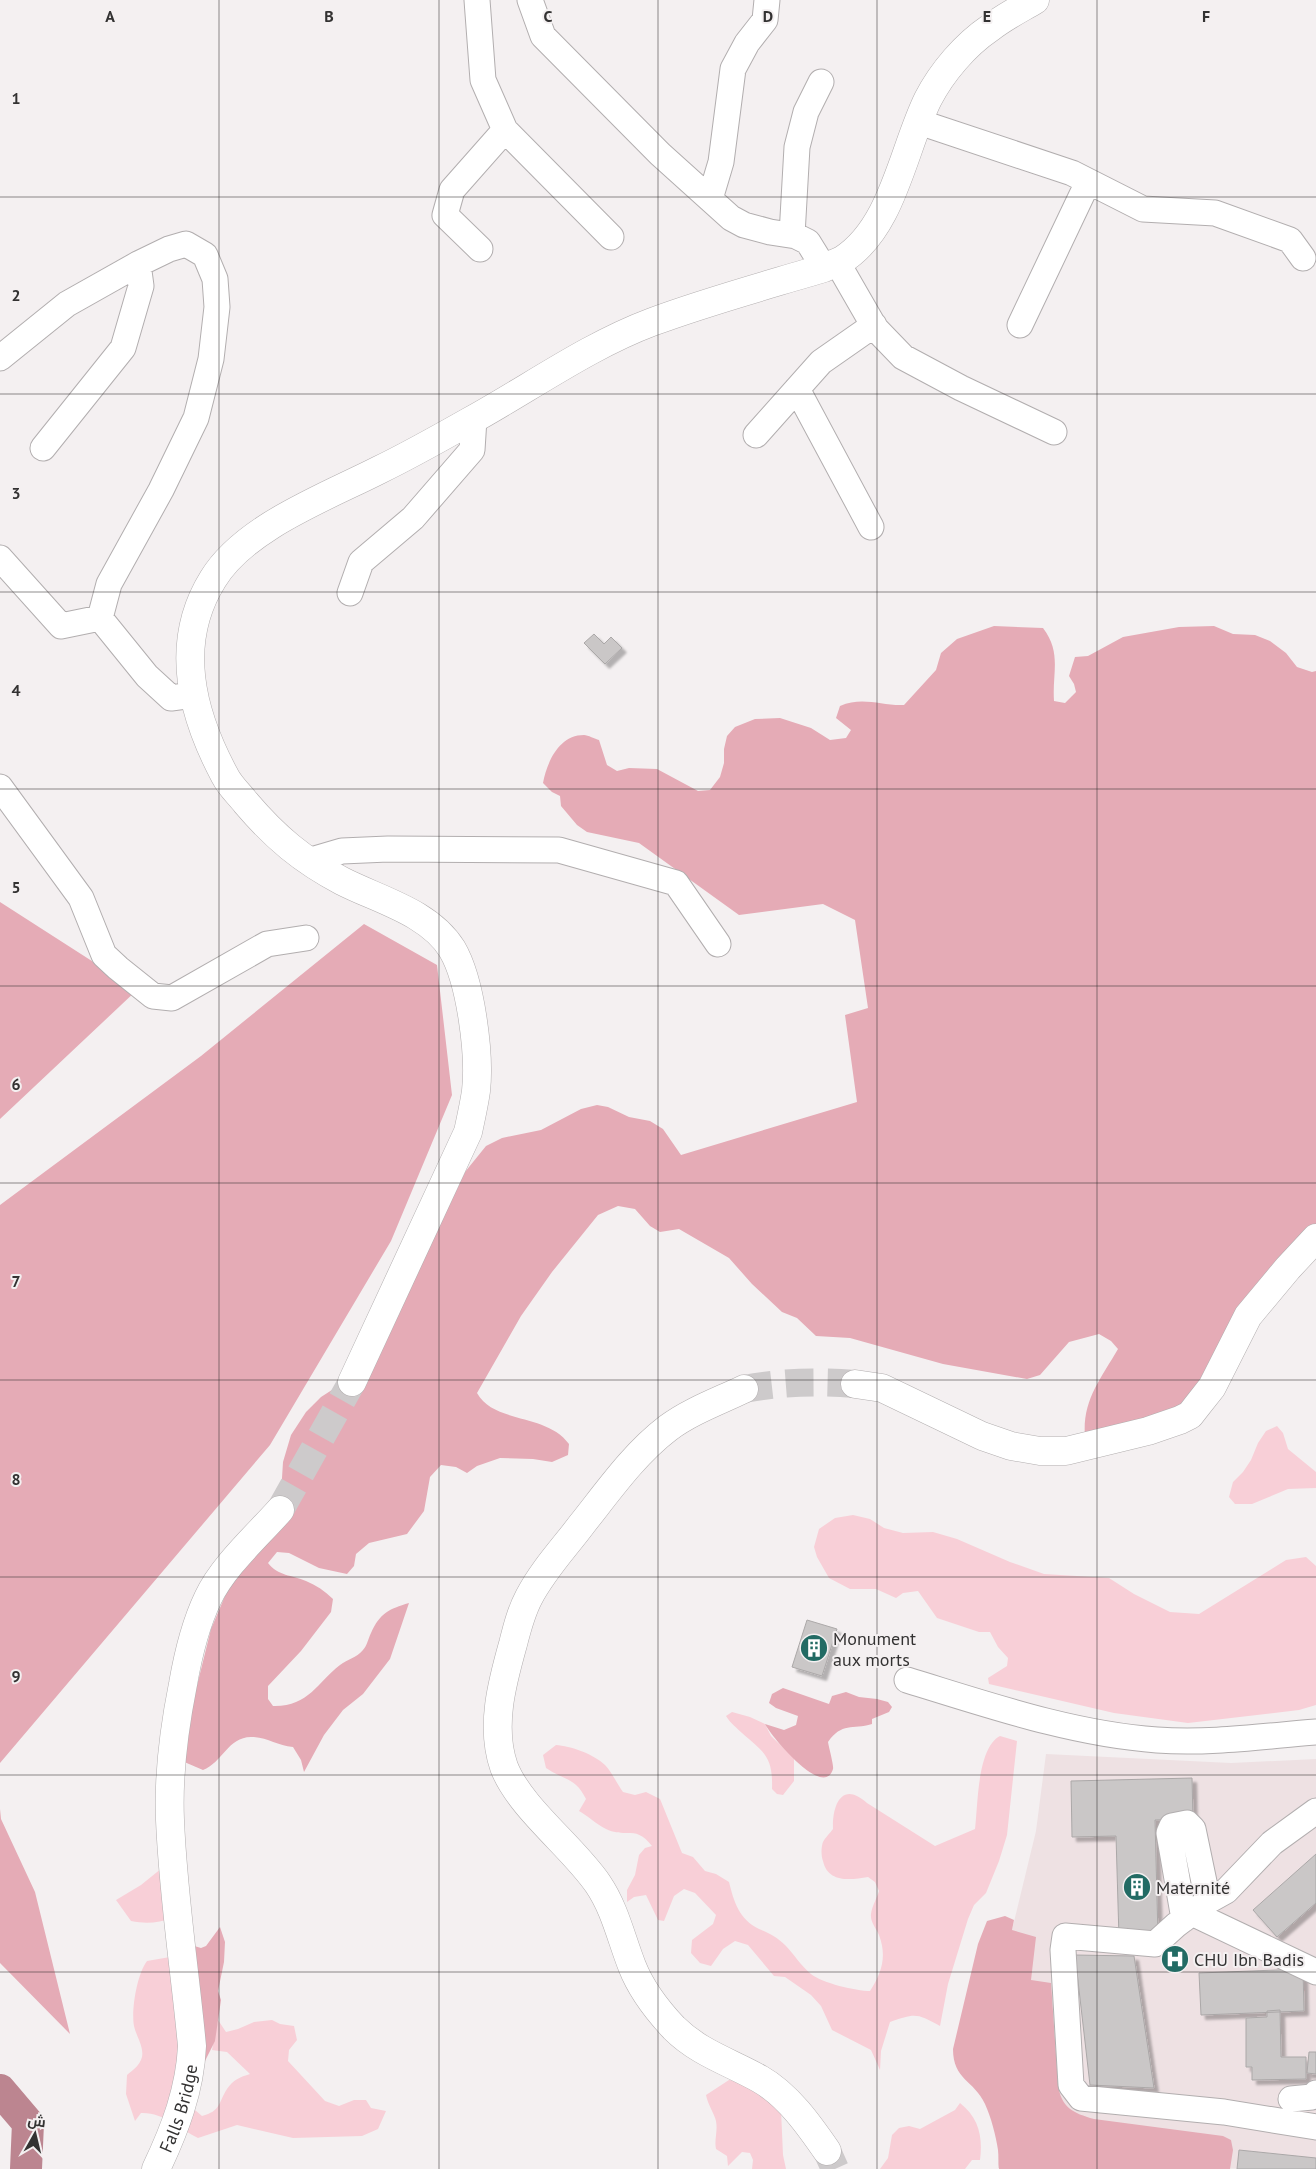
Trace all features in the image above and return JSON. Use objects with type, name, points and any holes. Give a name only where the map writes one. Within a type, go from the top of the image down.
[{"type":"main road","points":[[352,1382],[468,1132],[476,1088],[475,1043],[471,1013],[462,974],[453,952],[442,936],[411,913],[339,880],[294,852],[270,831],[226,779],[202,729],[193,695],[189,653],[195,620],[212,580],[232,553],[302,507],[382,469],[474,419],[608,341],[644,325],[830,265],[859,244],[879,219],[898,179],[929,98],[965,48],[990,28],[1034,0]]},
{"type":"main road","points":[[855,1384],[882,1388],[982,1436],[1011,1446],[1040,1452],[1066,1452],[1148,1431],[1190,1415],[1198,1406],[1212,1387],[1248,1316],[1316,1238]]},
{"type":"main road","points":[[744,1389],[699,1410],[671,1426],[637,1456],[535,1586],[523,1609],[504,1673],[500,1694],[498,1733],[504,1767],[522,1795],[597,1883],[616,1920],[639,1983],[649,1998],[688,2040],[712,2056],[760,2079],[775,2090],[798,2113],[827,2151]]},
{"type":"main road","name":"Falls Bridge","points":[[156,2169],[183,2105],[191,2067],[192,2046],[170,1819],[171,1770],[176,1720],[197,1626],[209,1596],[227,1570],[280,1510]]},
{"type":"street","points":[[477,0],[483,80],[505,130],[611,237]]},
{"type":"street","points":[[530,0],[543,36],[660,154],[732,218],[744,225],[792,235],[808,242],[830,265],[874,325],[903,357],[961,388],[1054,432]]},
{"type":"street","points":[[710,199],[721,162],[733,69],[747,43],[765,20],[767,0]]},
{"type":"street","points":[[792,235],[797,147],[806,112],[821,82]]},
{"type":"street","points":[[919,122],[1072,174],[1143,210],[1215,213],[1290,240],[1303,258]]},
{"type":"street","points":[[480,249],[445,215],[452,190],[505,130]]},
{"type":"street","points":[[1020,325],[1088,182]]},
{"type":"street","points":[[0,358],[67,304],[138,264],[169,249],[186,244],[205,255],[215,279],[217,307],[212,350],[196,418],[161,490],[109,584],[100,618]]},
{"type":"street","points":[[43,448],[123,348],[141,286],[138,264]]},
{"type":"street","points":[[756,435],[821,362],[874,325]]},
{"type":"street","points":[[797,389],[871,527]]},
{"type":"street","points":[[350,593],[361,562],[413,518],[472,450],[474,419]]},
{"type":"street","points":[[0,558],[61,626],[77,621],[100,618]]},
{"type":"street","points":[[100,618],[147,676],[171,698],[193,695]]},
{"type":"street","points":[[0,787],[81,898],[104,955],[153,996],[172,998],[267,944],[306,938]]},
{"type":"street","points":[[308,861],[342,851],[360,850],[559,850],[676,883],[718,944]]},
{"type":"street","points":[[908,1680],[1028,1717],[1141,1739],[1180,1741],[1316,1732]]},
{"type":"street","points":[[1316,1811],[1272,1843],[1226,1891],[1195,1911],[1155,1944],[1065,1936],[1063,1950],[1072,2085],[1082,2098],[1224,2112],[1316,2127]]},
{"type":"street","points":[[1195,1911],[1316,1972]]},
{"type":"street","points":[[1291,2099],[1312,2097],[1316,2093]]},
{"type":"shaded area","points":[[994,626],[1043,628],[1049,637],[1054,655],[1054,701],[1065,703],[1076,692],[1069,676],[1075,657],[1088,656],[1123,637],[1179,627],[1214,626],[1233,634],[1255,635],[1270,641],[1286,653],[1297,667],[1312,672],[1316,671],[1316,1226],[1188,1401],[1177,1407],[1085,1437],[1086,1412],[1089,1402],[1118,1349],[1111,1341],[1099,1334],[1069,1342],[1040,1375],[1027,1379],[943,1364],[850,1338],[816,1336],[797,1318],[782,1312],[752,1284],[729,1258],[679,1229],[660,1232],[650,1226],[635,1209],[618,1206],[598,1215],[552,1272],[521,1316],[477,1393],[485,1403],[495,1410],[535,1422],[559,1434],[569,1444],[568,1455],[552,1462],[533,1459],[500,1458],[477,1466],[467,1473],[456,1467],[441,1465],[430,1477],[424,1511],[407,1534],[369,1543],[356,1554],[354,1566],[347,1574],[319,1568],[289,1553],[277,1552],[268,1563],[272,1567],[281,1573],[313,1584],[333,1599],[331,1612],[301,1651],[268,1686],[268,1699],[273,1706],[295,1703],[311,1693],[340,1665],[363,1650],[374,1626],[382,1616],[396,1607],[409,1603],[390,1659],[363,1694],[343,1710],[324,1735],[304,1772],[301,1760],[293,1747],[257,1737],[243,1738],[236,1741],[210,1767],[203,1770],[182,1761],[189,1718],[211,1629],[231,1582],[280,1510],[283,1462],[291,1435],[306,1412],[321,1397],[335,1388],[361,1379],[371,1371],[465,1172],[486,1146],[502,1138],[541,1130],[581,1109],[597,1105],[608,1107],[629,1117],[650,1121],[663,1129],[681,1155],[857,1102],[845,1015],[868,1008],[855,920],[823,904],[739,915],[639,843],[587,832],[577,825],[561,806],[560,796],[552,792],[543,783],[551,759],[556,751],[561,745],[575,736],[586,735],[599,740],[607,765],[617,771],[629,768],[657,769],[698,791],[710,790],[720,777],[724,763],[724,749],[727,736],[735,727],[755,719],[780,718],[811,728],[830,740],[846,738],[851,730],[836,718],[840,706],[856,702],[904,705],[936,670],[941,653],[957,639]]},
{"type":"shaded area","points":[[0,902],[137,990],[0,1119]]},
{"type":"shaded area","points":[[364,924],[437,965],[452,1095],[391,1241],[270,1445],[0,1763],[0,1205],[201,1056]]},
{"type":"shaded area","points":[[1277,1426],[1283,1433],[1288,1449],[1316,1472],[1316,1488],[1288,1489],[1252,1504],[1235,1504],[1229,1497],[1233,1482],[1251,1460],[1258,1443],[1266,1431]]},
{"type":"shaded area","points":[[853,1515],[870,1519],[884,1528],[903,1533],[933,1532],[957,1539],[1010,1562],[1044,1574],[1109,1578],[1134,1594],[1170,1612],[1199,1614],[1286,1560],[1306,1557],[1316,1566],[1316,1705],[1299,1710],[1188,1723],[1114,1713],[989,1684],[988,1678],[1007,1666],[1008,1658],[998,1647],[990,1632],[979,1632],[937,1618],[918,1591],[903,1593],[896,1598],[876,1589],[850,1589],[829,1578],[817,1557],[814,1547],[819,1529],[835,1518]]},
{"type":"shaded area","points":[[783,1688],[829,1704],[832,1696],[846,1692],[859,1697],[888,1702],[892,1707],[889,1712],[872,1719],[872,1724],[843,1729],[833,1736],[828,1742],[833,1769],[828,1776],[819,1777],[798,1763],[765,1724],[784,1730],[796,1725],[798,1716],[776,1708],[769,1703],[772,1694]]},
{"type":"shaded area","points":[[732,1712],[765,1724],[771,1736],[794,1758],[794,1781],[783,1795],[777,1794],[772,1789],[771,1770],[766,1756],[726,1716]]},
{"type":"shaded area","points":[[1000,1736],[1017,1741],[1007,1835],[986,1893],[974,1905],[968,1919],[948,1984],[940,2026],[916,2016],[890,2022],[881,2051],[880,2070],[871,2050],[832,2030],[821,2006],[811,1995],[785,1977],[774,1976],[748,1945],[735,1941],[723,1949],[711,1966],[700,1963],[691,1953],[692,1940],[713,1924],[716,1915],[695,1893],[684,1889],[674,1896],[664,1921],[658,1920],[646,1895],[634,1897],[627,1902],[627,1890],[635,1875],[639,1855],[645,1848],[652,1846],[641,1835],[613,1832],[579,1811],[586,1799],[582,1792],[574,1783],[546,1768],[543,1755],[556,1745],[582,1751],[595,1757],[605,1765],[623,1792],[635,1795],[646,1792],[660,1799],[682,1853],[693,1857],[705,1871],[716,1874],[729,1882],[738,1909],[752,1925],[782,1942],[804,1967],[816,1977],[839,1986],[870,1991],[878,1978],[883,1957],[879,1935],[871,1917],[872,1908],[879,1891],[875,1882],[868,1877],[847,1879],[835,1877],[826,1868],[821,1852],[824,1840],[833,1829],[834,1812],[840,1798],[851,1794],[858,1797],[935,1846],[975,1829],[978,1792],[983,1764],[992,1742]]},
{"type":"shaded area","name":"CHU Ibn Badis","points":[[1046,1754],[1231,1763],[1316,1759],[1316,2169],[998,2168],[998,2150],[1031,1980],[1012,1930],[1036,1831]]},
{"type":"shaded area","points":[[0,1809],[1,1819],[35,1892],[70,2034],[0,1963]]},
{"type":"shaded area","points":[[167,1864],[173,1918],[152,1922],[131,1921],[116,1900],[141,1885]]},
{"type":"shaded area","points":[[1005,1916],[1014,1920],[1012,1930],[1036,1937],[1031,1980],[1051,1983],[1058,2084],[1065,2104],[1074,2112],[1094,2119],[1223,2136],[1231,2140],[1233,2150],[1230,2169],[999,2169],[997,2145],[987,2109],[980,2096],[956,2067],[953,2049],[978,1944],[987,1921]]},
{"type":"shaded area","points":[[220,1927],[225,1942],[224,1962],[218,1991],[221,2000],[215,2041],[203,2065],[191,1945],[201,1948],[206,1946]]},
{"type":"shaded area","points":[[170,1957],[195,2110],[202,2116],[216,2109],[232,2083],[250,2074],[227,2052],[212,2050],[218,2020],[226,2032],[254,2022],[272,2020],[280,2024],[294,2026],[297,2040],[289,2050],[288,2061],[325,2101],[339,2106],[354,2100],[366,2100],[371,2108],[386,2111],[378,2129],[362,2136],[293,2138],[237,2125],[198,2138],[157,2115],[141,2113],[135,2121],[126,2094],[127,2075],[138,2065],[142,2057],[142,2049],[133,2019],[136,1992],[140,1974],[147,1961]]},
{"type":"shaded area","points":[[729,2080],[750,2082],[781,2110],[783,2155],[786,2169],[752,2169],[753,2160],[750,2153],[742,2152],[728,2166],[727,2156],[716,2149],[716,2121],[706,2095]]},
{"type":"shaded area","points":[[960,2103],[972,2115],[978,2128],[981,2144],[980,2160],[972,2160],[965,2169],[880,2169],[888,2158],[892,2135],[899,2128],[909,2126],[920,2129],[955,2110]]},
{"type":"building","points":[[594,634],[604,644],[611,637],[622,648],[605,664],[584,643]]},
{"type":"building","name":"Monument aux morts","points":[[807,1620],[837,1629],[822,1676],[792,1667]]},
{"type":"building","name":"Maternité","points":[[1192,1778],[1193,1819],[1155,1820],[1158,1937],[1119,1938],[1116,1836],[1072,1837],[1071,1781]]},
{"type":"building","points":[[1316,1854],[1316,1903],[1277,1937],[1253,1910]]},
{"type":"building","points":[[1075,1955],[1134,1956],[1154,2088],[1090,2085]]},
{"type":"building","points":[[1303,1969],[1304,2011],[1201,2015],[1199,1973]]},
{"type":"building","points":[[1280,2010],[1281,2057],[1306,2057],[1306,2079],[1252,2080],[1252,2067],[1246,2067],[1246,2018],[1267,2017],[1267,2011]]},
{"type":"building","points":[[1309,2052],[1316,2052],[1316,2074],[1307,2073]]},
{"type":"building","points":[[1239,2150],[1316,2158],[1316,2169],[1237,2169]]},
{"type":"waterway","points":[[0,2090],[28,2123],[26,2169]]},
{"type":"tunnel","points":[[280,1510],[352,1382]]},
{"type":"tunnel","points":[[744,1389],[800,1383],[855,1384]]},
{"type":"tunnel","points":[[827,2151],[835,2169]]},
{"type":"place","name":"Monument aux morts","points":[[814,1648]]},
{"type":"place","name":"Maternité","points":[[1137,1887]]},
{"type":"place","name":"CHU Ibn Badis","points":[[1175,1959]]}]
